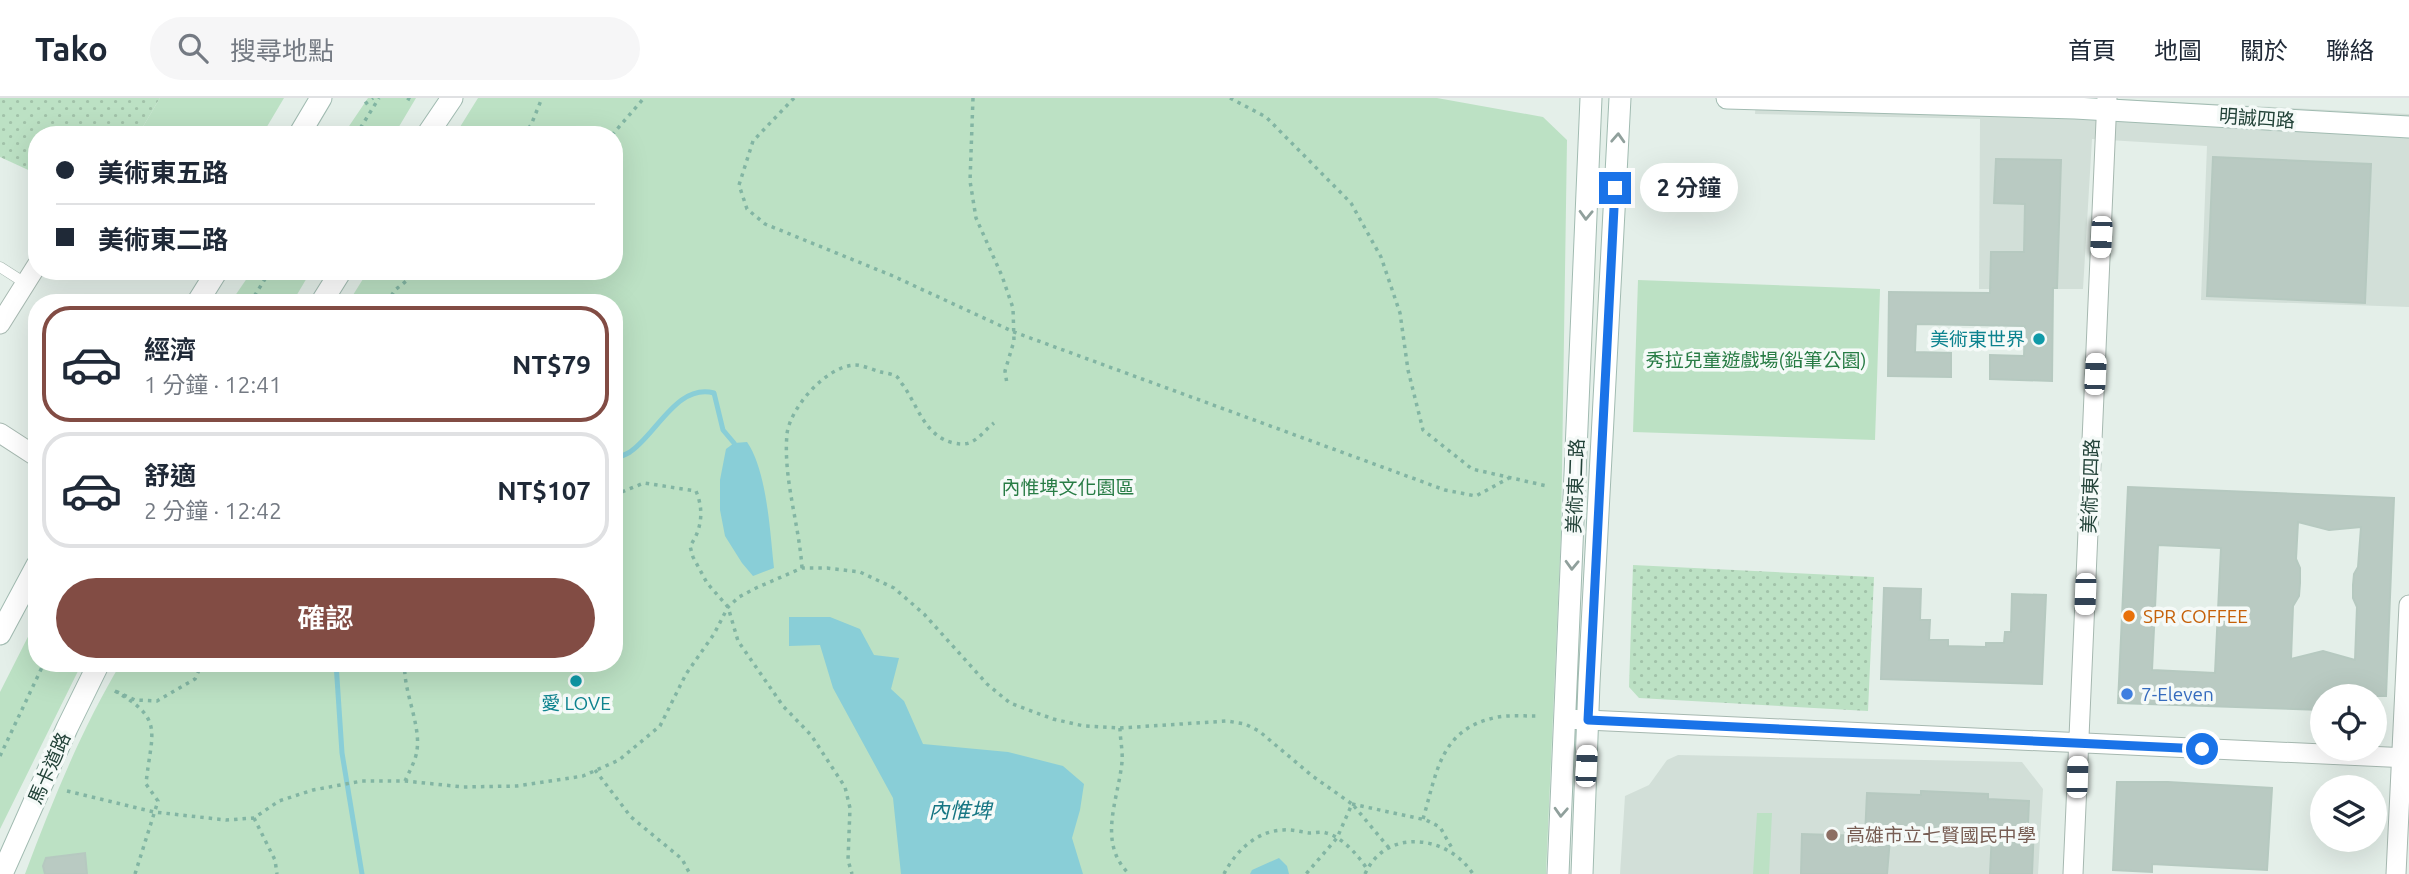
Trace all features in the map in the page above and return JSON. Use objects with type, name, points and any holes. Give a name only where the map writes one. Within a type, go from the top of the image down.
[{"type":"street","points":[[304,126],[321,98]]},
{"type":"street","points":[[433,126],[452,98]]},
{"type":"street","name":"美術東二路","points":[[1558,874],[1591,98]]},
{"type":"street","name":"美術東二路","points":[[1582,874],[1620,98]]},
{"type":"street","name":"明誠四路","points":[[1727,98],[2106,104],[2409,128]]},
{"type":"street","name":"美術東四路","points":[[2073,874],[2106,104]]},
{"type":"street","points":[[0,324],[28,278]]},
{"type":"street","points":[[0,433],[28,451]]},
{"type":"street","points":[[2,626],[28,581]]},
{"type":"street","points":[[2396,874],[2405,758],[2409,605]]},
{"type":"street","name":"馬卡道路","points":[[2,874],[95,672]]},
{"type":"street","points":[[1565,719],[2405,758]]},
{"type":"lane","points":[[0,267],[25,283]]},
{"type":"path","points":[[365,104],[373,98]]},
{"type":"path","points":[[362,126],[379,98]]},
{"type":"path","points":[[407,98],[413,101]]},
{"type":"path","points":[[529,126],[542,98]]},
{"type":"path","points":[[620,126],[644,98]]},
{"type":"path","points":[[794,98],[754,141],[739,185],[747,209],[765,224],[892,276],[1014,332],[1445,490],[1476,496],[1509,478]]},
{"type":"path","points":[[973,98],[970,181],[976,218],[1013,308],[1014,341],[1005,371],[1007,384]]},
{"type":"path","points":[[1230,98],[1266,117],[1351,203],[1381,257],[1400,313],[1408,370],[1423,430],[1472,469],[1547,486]]},
{"type":"path","points":[[393,294],[408,280]]},
{"type":"path","points":[[802,568],[788,473],[788,432],[796,408],[831,374],[855,365],[896,376],[936,437],[956,444],[978,441],[994,423]]},
{"type":"path","points":[[623,489],[644,483],[696,491],[701,507],[701,519],[696,538],[690,546],[693,557],[715,594],[728,607],[738,641],[783,706],[811,736],[845,787],[850,808],[849,860],[852,874]]},
{"type":"path","points":[[67,791],[154,812],[209,820],[254,818],[279,801],[362,781],[405,781],[463,787],[517,786],[583,776],[619,760],[660,726],[686,674],[714,634],[728,607],[739,597],[802,568],[827,568],[860,572],[894,588],[924,614],[987,684],[1010,703],[1053,719],[1084,726],[1120,728],[1227,721],[1245,724],[1352,804],[1390,849]]},
{"type":"path","points":[[0,757],[40,672]]},
{"type":"path","points":[[135,874],[158,801],[146,783],[152,736],[149,716],[136,703],[113,690],[135,700],[157,701],[195,679],[198,672]]},
{"type":"path","points":[[404,672],[412,702],[417,750],[405,781]]},
{"type":"path","points":[[1423,819],[1441,758],[1455,736],[1473,725],[1499,717],[1536,716]]},
{"type":"path","points":[[1120,728],[1122,761],[1110,826],[1119,864],[1129,874]]},
{"type":"path","points":[[595,770],[631,817],[682,859],[690,874]]},
{"type":"path","points":[[1352,804],[1423,819],[1440,827],[1454,852]]},
{"type":"path","points":[[1306,874],[1337,838],[1352,804]]},
{"type":"path","points":[[254,818],[275,860],[277,874]]},
{"type":"path","points":[[1224,874],[1244,846],[1267,833],[1284,829],[1325,832],[1337,838],[1362,860],[1366,871],[1380,855],[1416,841],[1436,843],[1454,852],[1473,874]]},
{"type":"shaded area","points":[[1756,98],[2099,98],[2409,114],[2409,307],[2201,300],[2207,146],[2092,139],[2083,289],[1979,289],[1980,119],[1755,114]]},
{"type":"shaded area","name":"高雄市立七賢國民中學","points":[[1678,755],[2022,762],[2043,789],[2038,874],[1620,874],[1625,796],[1649,785],[1667,760]]},
{"type":"green space","points":[[0,98],[160,98],[143,126],[28,126],[28,170],[0,157]]},
{"type":"green space","points":[[160,98],[284,98],[267,126],[143,126]]},
{"type":"green space","points":[[368,98],[416,98],[399,126],[349,126]]},
{"type":"green space","name":"內惟埤文化園區","points":[[478,98],[1437,98],[1543,117],[1567,140],[1561,535],[1546,874],[25,874],[68,767],[116,672],[623,672],[623,294],[354,294],[362,280],[623,280],[623,126],[461,126]]},
{"type":"green space","points":[[246,280],[306,280],[297,294],[236,294]]},
{"type":"green space","name":"秀拉兒童遊戲場(鉛筆公園)","points":[[1638,280],[1880,289],[1875,440],[1633,432]]},
{"type":"green space","points":[[1633,565],[1874,577],[1868,711],[1639,698],[1629,687]]},
{"type":"green space","points":[[28,637],[28,672],[78,672],[0,829],[0,692]]},
{"type":"green space","points":[[1757,813],[1772,813],[1769,874],[1753,874]]},
{"type":"water","points":[[747,442],[754,454],[763,485],[774,568],[753,576],[725,536],[720,510],[720,480],[726,449],[734,443]]},
{"type":"water","name":"內惟埤","points":[[789,617],[830,617],[860,629],[874,655],[899,658],[891,689],[904,701],[923,744],[1008,752],[1063,766],[1084,784],[1072,838],[1083,874],[901,874],[893,798],[833,688],[820,645],[789,646]]},
{"type":"water","points":[[1279,858],[1287,866],[1289,874],[1250,874],[1252,870]]},
{"type":"building","points":[[2213,157],[2371,164],[2365,303],[2207,296]]},
{"type":"building","points":[[1996,159],[2061,160],[2057,288],[2053,288],[2052,381],[1990,379],[1990,355],[2024,356],[2025,326],[1916,324],[1915,352],[1951,353],[1951,377],[1888,376],[1889,292],[1990,293],[1991,252],[2024,252],[2025,204],[1994,203]]},
{"type":"building","points":[[2128,487],[2394,498],[2386,684],[2310,684],[2310,710],[2118,703]],"holes":[[[2298,522],[2329,530],[2361,527],[2358,567],[2353,585],[2353,598],[2357,607],[2355,660],[2323,651],[2291,659],[2293,606],[2299,596],[2300,583],[2300,568],[2296,559]],[[2158,545],[2221,548],[2215,673],[2152,670]]]},
{"type":"building","points":[[1884,588],[1921,589],[1920,620],[1930,620],[1929,640],[1948,640],[1948,646],[1986,647],[1986,643],[2004,643],[2005,632],[2011,632],[2012,594],[2046,595],[2042,684],[1881,679]]},
{"type":"building","points":[[2117,782],[2272,788],[2267,870],[2152,864],[2152,872],[2113,870]]},
{"type":"building","points":[[1921,791],[1988,794],[1988,799],[2029,801],[2028,824],[2034,825],[2032,874],[1990,874],[1992,832],[1891,827],[1887,874],[1801,874],[1802,834],[1865,836],[1867,793],[1921,795]]},
{"type":"building","points":[[85,853],[87,874],[45,874],[43,866],[46,858]]},
{"type":"waterway","points":[[623,455],[640,444],[678,403],[701,392],[714,393],[723,430],[734,443]]},
{"type":"waterway","points":[[337,672],[342,753],[362,874]]},
{"type":"place","name":"美術東世界","points":[[2039,339]]},
{"type":"place","name":"SPR COFFEE","points":[[2129,616]]},
{"type":"place","name":"愛 LOVE","points":[[576,681]]},
{"type":"place","name":"7-Eleven","points":[[2127,694]]},
{"type":"place","name":"高雄市立七賢國民中學","points":[[1832,835]]},
{"type":"route","points":[[1615,188],[1588,720],[2202,749]]}]
